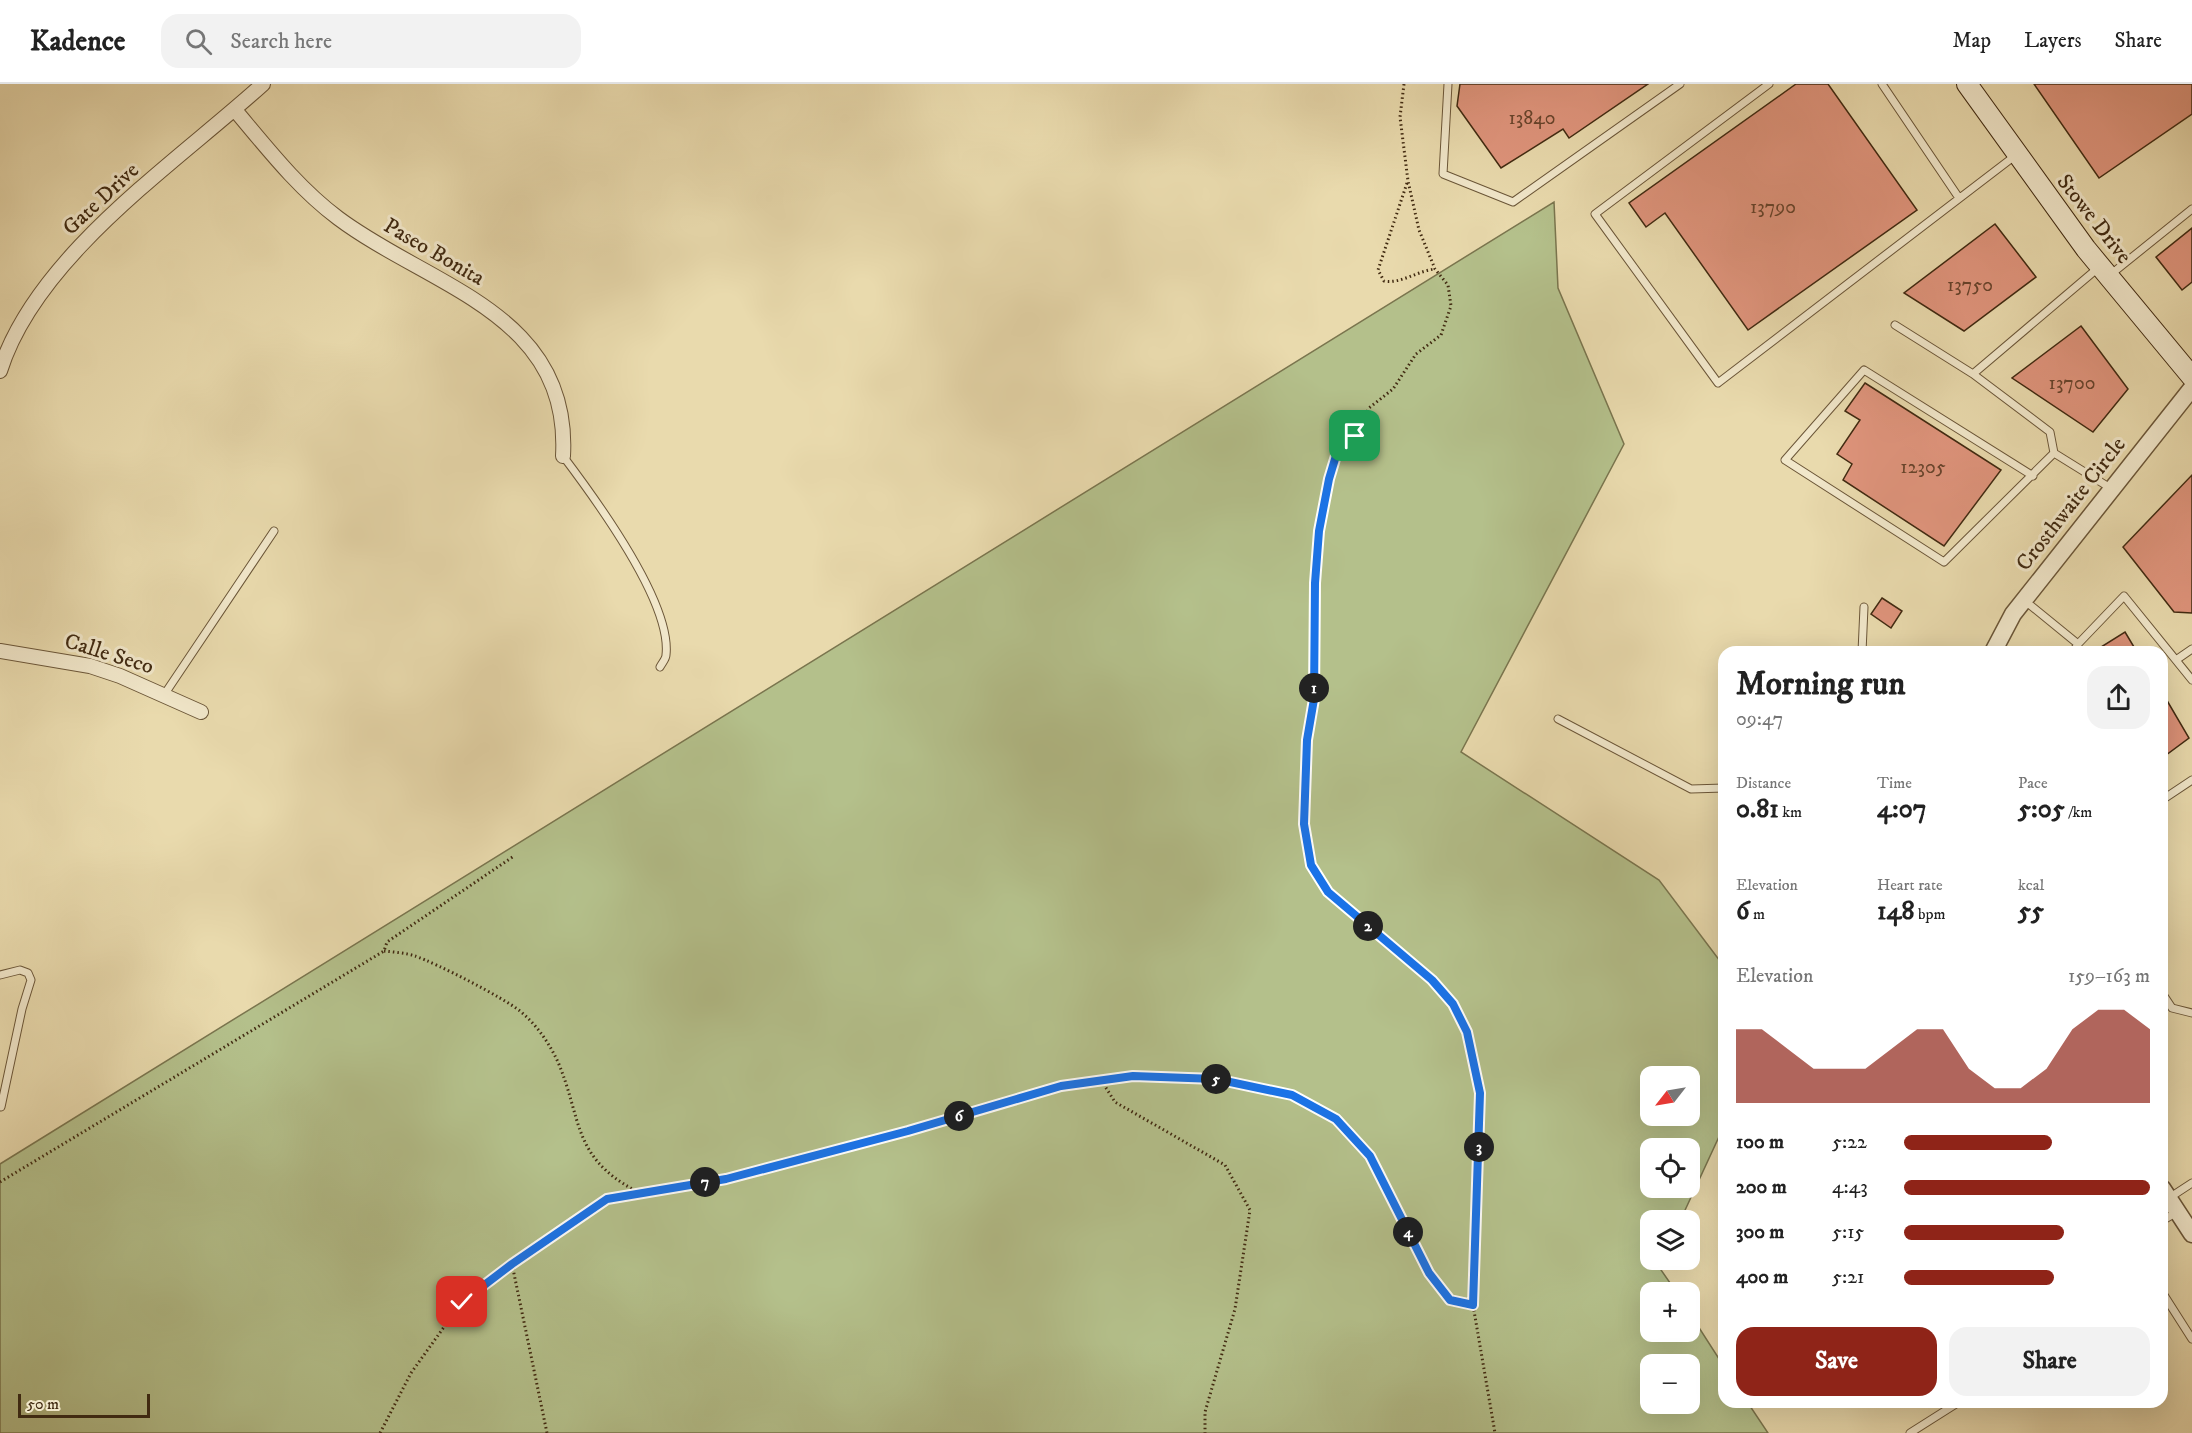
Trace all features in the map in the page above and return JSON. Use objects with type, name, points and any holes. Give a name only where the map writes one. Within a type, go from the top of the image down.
[{"type":"main road","name":"Stowe Drive","points":[[1967,84],[2016,155],[2104,272],[2192,377]]},
{"type":"street","name":"Gate Drive","points":[[0,371],[29,310],[68,258],[150,182],[263,84]]},
{"type":"street","name":"Paseo Bonita","points":[[235,110],[298,184],[326,209],[381,246],[490,309],[517,332],[536,357],[556,396],[564,424],[563,456]]},
{"type":"street","name":"Crosthwaite Circle","points":[[1996,646],[2013,614],[2192,388]]},
{"type":"street","name":"Calle Seco","points":[[0,651],[90,666],[164,694],[201,712]]},
{"type":"street","points":[[2169,1199],[2192,1234]]},
{"type":"lane","points":[[1448,84],[1443,174],[1513,202],[1678,85]]},
{"type":"lane","points":[[1769,84],[1595,214],[1718,383],[2016,155]]},
{"type":"lane","points":[[1882,84],[1959,198]]},
{"type":"lane","points":[[1973,374],[2104,272],[2192,210]]},
{"type":"lane","points":[[1895,325],[1973,374],[2050,432],[2054,453],[2112,489]]},
{"type":"lane","points":[[2033,477],[1864,370],[1785,460],[1944,562],[2033,477],[2054,453]]},
{"type":"lane","points":[[563,456],[593,495],[652,597],[663,631],[666,656],[660,667]]},
{"type":"lane","points":[[164,694],[274,531]]},
{"type":"lane","points":[[2024,600],[2078,644],[2124,596],[2165,646]]},
{"type":"lane","points":[[1862,646],[1864,607]]},
{"type":"lane","points":[[2176,660],[2192,649]]},
{"type":"lane","points":[[2168,650],[2192,680]]},
{"type":"lane","points":[[1558,718],[1691,789],[1718,788]]},
{"type":"lane","points":[[2168,796],[2192,780]]},
{"type":"lane","points":[[0,975],[20,969],[28,973],[31,980],[22,1009],[1,1107]]},
{"type":"lane","points":[[2168,1002],[2172,1008],[2192,1013]]},
{"type":"lane","points":[[2169,1199],[2192,1182]]},
{"type":"lane","points":[[2168,1301],[2192,1339]]},
{"type":"lane","points":[[1911,1433],[1950,1408]]},
{"type":"path","points":[[1404,84],[1400,117],[1408,182],[1419,230],[1435,269],[1448,285],[1451,306],[1441,334],[1416,354],[1394,389],[1369,408],[1355,436],[1338,449],[1329,479],[1319,531],[1315,583],[1314,699],[1307,740],[1304,824],[1311,865],[1328,892],[1432,980],[1453,1004],[1467,1032],[1480,1093],[1473,1305],[1495,1433]]},
{"type":"path","points":[[1408,182],[1378,270],[1384,281],[1395,283],[1419,271],[1435,269]]},
{"type":"path","points":[[384,951],[387,942],[514,856]]},
{"type":"path","points":[[0,1182],[384,951],[415,956],[519,1010],[540,1031],[557,1060],[577,1127],[593,1158],[616,1180],[634,1190]]},
{"type":"path","points":[[380,1433],[411,1373],[462,1302],[512,1264],[607,1199],[726,1179],[908,1131],[1061,1086],[1133,1076],[1216,1079],[1292,1095],[1336,1119],[1370,1156],[1429,1273],[1450,1300],[1473,1305]]},
{"type":"path","points":[[1101,1080],[1115,1102],[1225,1165],[1250,1210],[1235,1309],[1205,1412],[1205,1433]]},
{"type":"path","points":[[512,1264],[547,1433]]},
{"type":"green space","points":[[1554,202],[1558,288],[1624,444],[1461,752],[1659,880],[1718,958],[1718,1139],[1700,1178],[1700,1138],[1640,1138],[1640,1198],[1691,1198],[1685,1210],[1640,1210],[1640,1270],[1661,1270],[1669,1282],[1640,1282],[1640,1342],[1700,1342],[1700,1329],[1718,1357],[1718,1408],[1751,1408],[1768,1433],[0,1433],[0,1164]]},
{"type":"building","points":[[1460,84],[1648,84],[1569,138],[1563,129],[1501,168],[1457,106]]},
{"type":"building","points":[[1796,84],[1828,84],[1917,210],[1748,330],[1665,213],[1646,227],[1629,203]]},
{"type":"building","points":[[2034,84],[2192,84],[2192,114],[2099,178]]},
{"type":"building","points":[[1995,224],[2036,277],[1964,331],[1904,293]]},
{"type":"building","points":[[2192,228],[2192,282],[2182,290],[2156,257]]},
{"type":"building","points":[[2081,326],[2128,389],[2093,432],[2012,378]]},
{"type":"building","points":[[1865,383],[2001,470],[1944,546],[1843,480],[1852,464],[1837,454],[1860,420],[1845,411]]},
{"type":"building","points":[[2192,475],[2192,613],[2174,612],[2123,547]]},
{"type":"building","points":[[1882,598],[1902,611],[1891,628],[1871,614]]},
{"type":"building","points":[[2125,632],[2133,646],[2103,646]]},
{"type":"building","points":[[2168,702],[2189,738],[2168,754]]},
{"type":"route","points":[[462,1302],[512,1264],[607,1199],[726,1179],[908,1131],[1061,1086],[1133,1076],[1216,1079],[1292,1095],[1336,1119],[1370,1156],[1429,1273],[1450,1300],[1473,1305],[1480,1093],[1467,1032],[1453,1004],[1432,980],[1328,892],[1311,865],[1304,824],[1307,740],[1314,699],[1315,583],[1319,531],[1329,479],[1338,449],[1355,436]]}]
